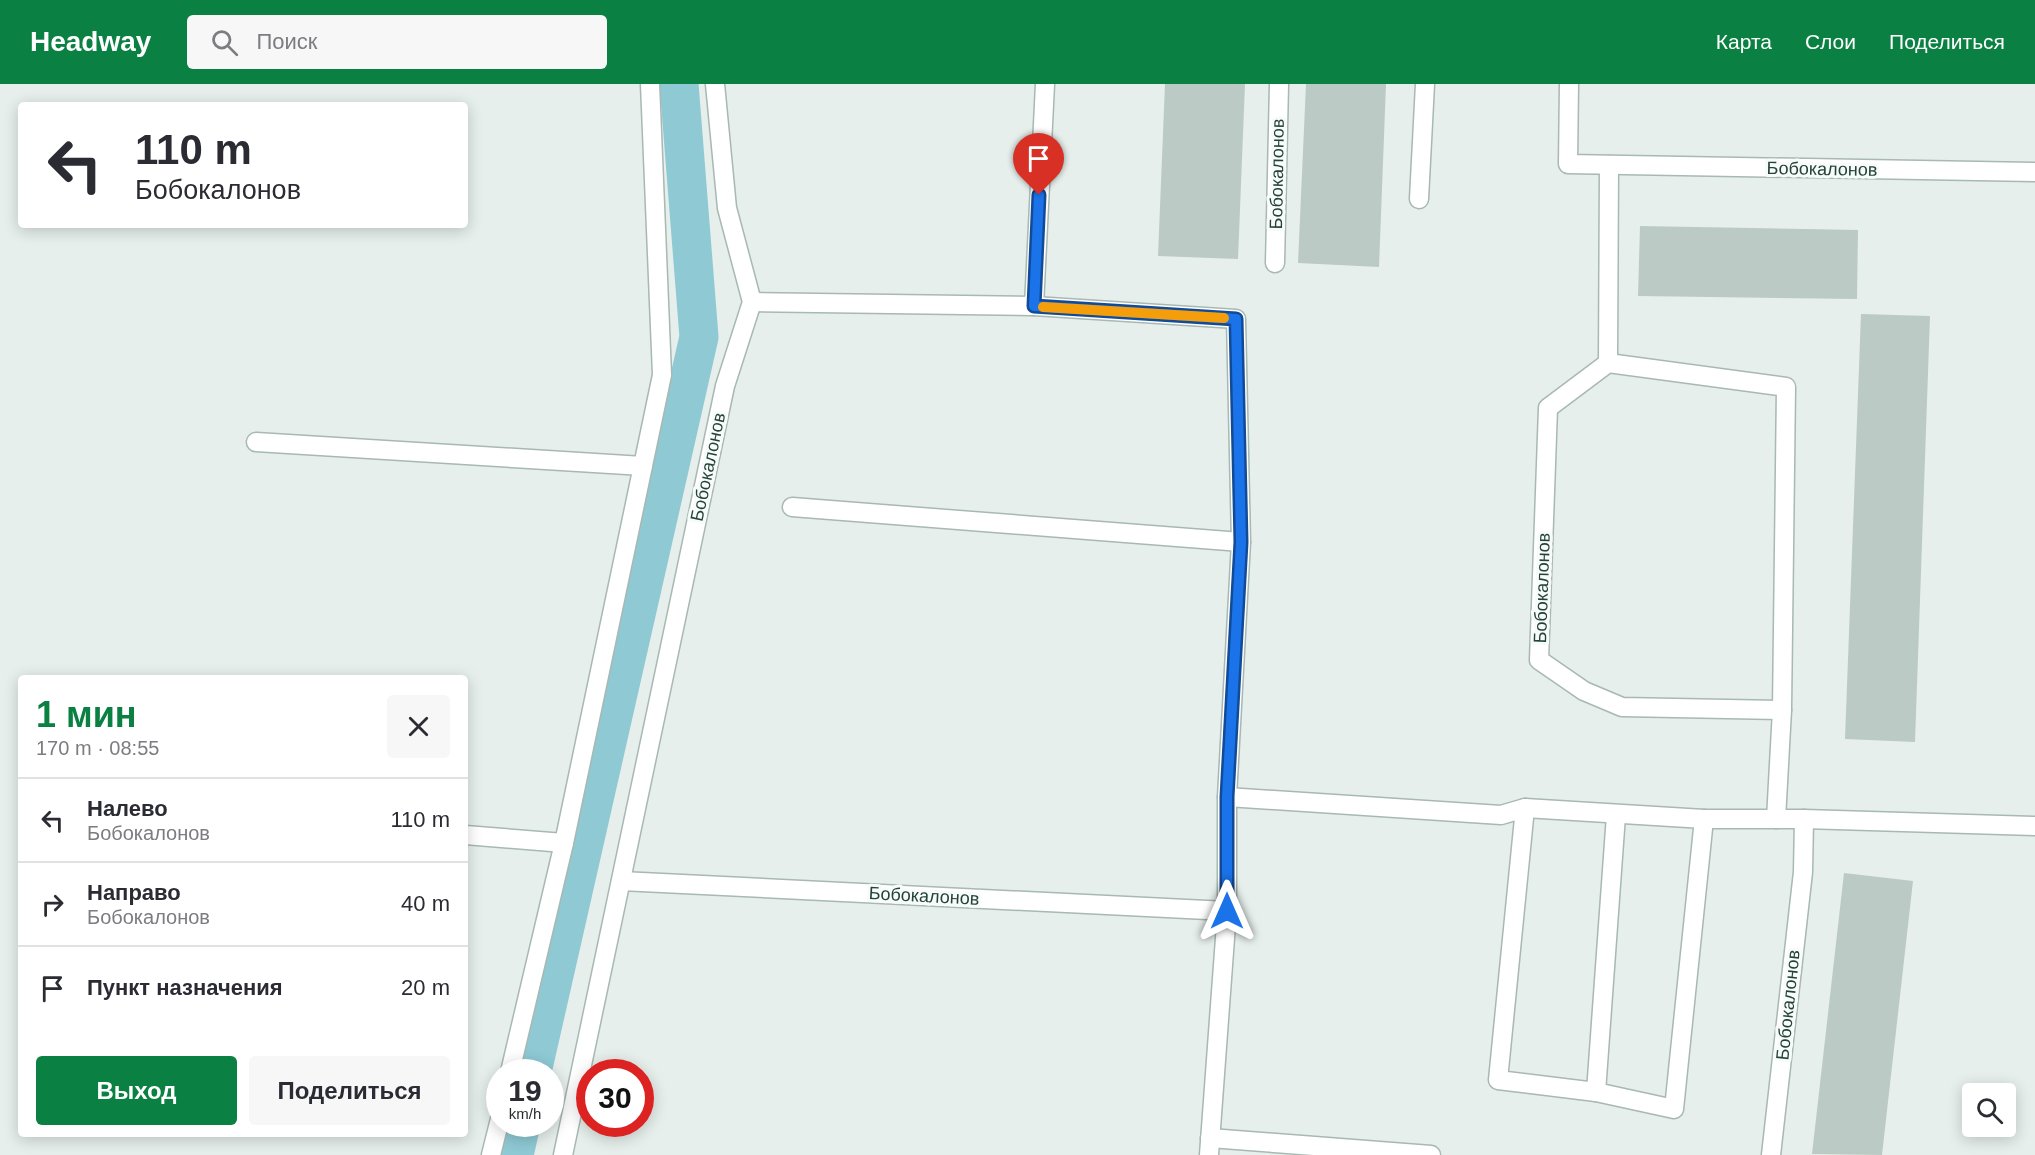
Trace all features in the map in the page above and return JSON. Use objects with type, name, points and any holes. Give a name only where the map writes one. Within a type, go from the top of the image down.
[{"type":"street","points":[[513,1059],[564,843],[662,375],[650,84]]},
{"type":"street","points":[[715,84],[728,208],[752,302],[1034,306],[1236,319],[1241,542],[1227,797],[1227,911],[1209,1147],[1431,1155]]},
{"type":"street","points":[[1034,306],[1045,84]]},
{"type":"street","name":"Бобокалонов","points":[[1275,263],[1279,84]]},
{"type":"street","points":[[1419,199],[1425,84]]},
{"type":"street","name":"Бобокалонов","points":[[1569,84],[1568,164],[2035,172]]},
{"type":"street","points":[[1609,165],[1608,363],[1786,387],[1782,710],[1776,819]]},
{"type":"street","name":"Бобокалонов","points":[[563,1155],[724,386],[752,302]]},
{"type":"street","name":"Бобокалонов","points":[[1608,363],[1548,408],[1539,660],[1584,691],[1622,707],[1782,710]]},
{"type":"street","points":[[256,442],[643,466]]},
{"type":"street","points":[[792,507],[1241,542]]},
{"type":"street","points":[[1227,797],[1501,815],[1525,808],[1704,819],[1804,819],[2035,826]]},
{"type":"street","points":[[1525,808],[1498,1080],[1596,1092],[1674,1109],[1704,819]]},
{"type":"street","points":[[1596,1092],[1616,815]]},
{"type":"street","name":"Бобокалонов","points":[[1771,1155],[1803,872],[1804,819]]},
{"type":"street","points":[[468,835],[564,843]]},
{"type":"street","name":"Бобокалонов","points":[[621,881],[1227,911]]},
{"type":"street","points":[[491,1155],[496,1137]]},
{"type":"building","points":[[1165,84],[1245,84],[1238,259],[1158,256]]},
{"type":"building","points":[[1306,84],[1386,84],[1379,267],[1298,263]]},
{"type":"building","points":[[1640,226],[1858,230],[1857,299],[1638,296]]},
{"type":"building","points":[[1861,314],[1930,316],[1915,742],[1845,739]]},
{"type":"building","points":[[1844,873],[1913,881],[1882,1155],[1812,1154]]},
{"type":"waterway","points":[[535,1059],[699,337],[679,84]]},
{"type":"waterway","points":[[514,1155],[518,1137]]},
{"type":"slow traffic","points":[[1043,307],[1224,318]]},
{"type":"route","points":[[1039,195],[1034,306],[1236,319],[1241,542],[1227,797],[1227,911]]}]
